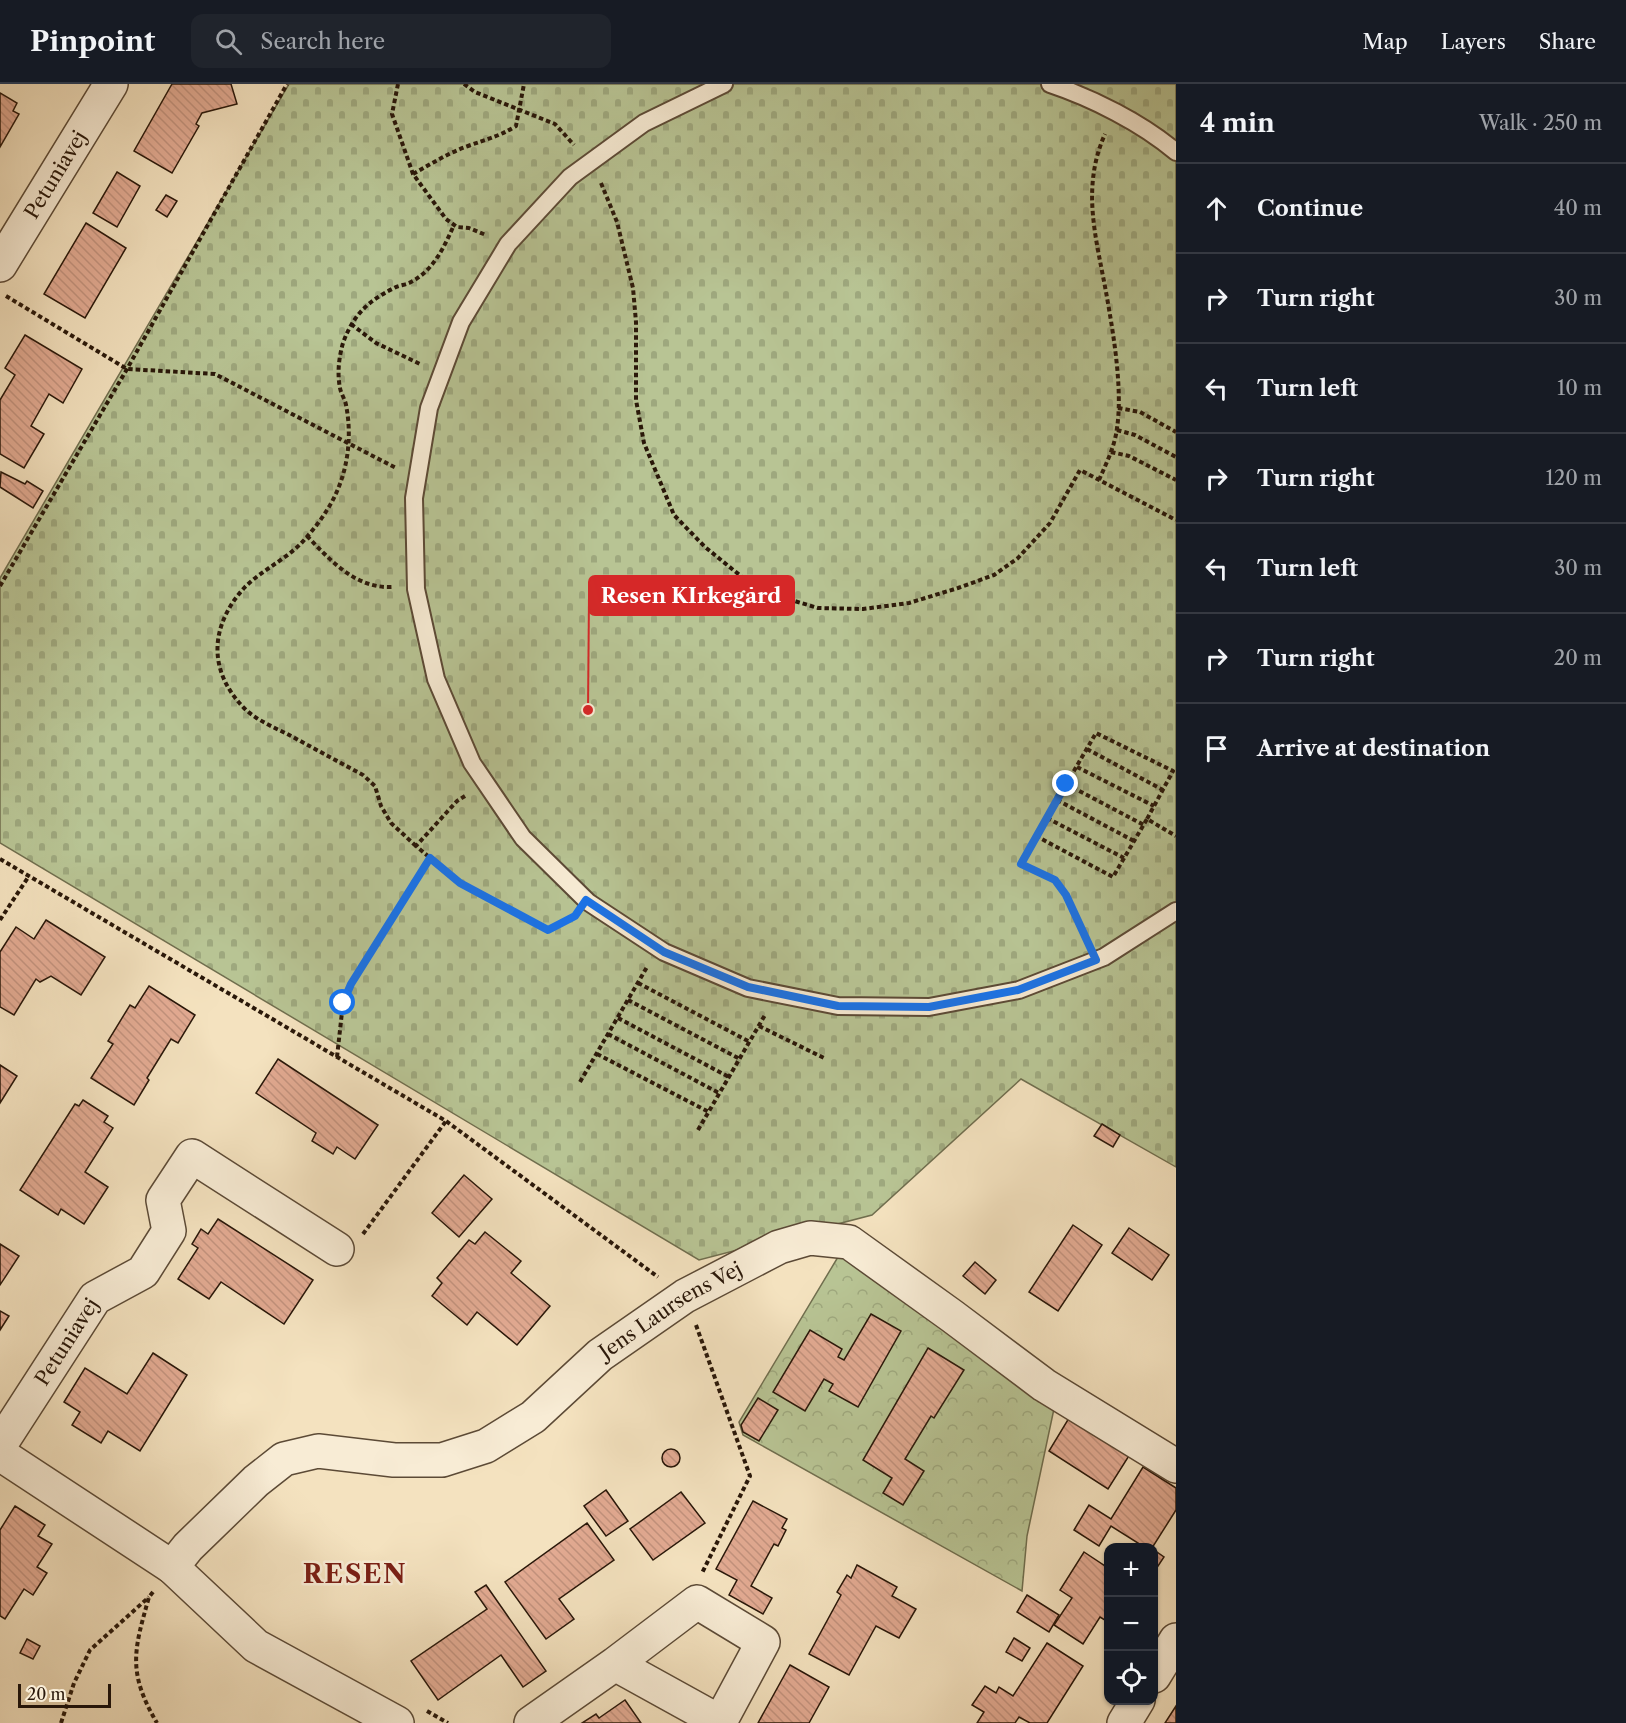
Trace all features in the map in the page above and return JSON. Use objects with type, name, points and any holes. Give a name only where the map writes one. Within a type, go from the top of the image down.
[{"type":"street","name":"Petuniavej","points":[[0,266],[111,84]]},
{"type":"street","name":"Petuniavej","points":[[0,1445],[95,1298],[143,1272],[169,1231],[163,1200],[192,1156],[338,1249]]},
{"type":"street","name":"Jens Laursens Vej","points":[[172,1568],[188,1548],[239,1497],[284,1459],[318,1451],[394,1460],[442,1460],[486,1446],[533,1417],[600,1355],[686,1296],[779,1247],[810,1238],[849,1242],[1044,1386],[1176,1466]]},
{"type":"street","points":[[0,1454],[172,1568],[256,1646],[397,1723]]},
{"type":"street","points":[[531,1723],[615,1664],[697,1602],[763,1642],[720,1722],[615,1664]]},
{"type":"street","points":[[1158,1669],[1176,1640]]},
{"type":"street","points":[[1124,1723],[1135,1705]]},
{"type":"lane","points":[[724,84],[644,123],[570,177],[508,244],[461,322],[429,408],[414,498],[416,586],[436,679],[472,763],[523,838],[586,900],[658,948],[748,987],[778,994],[838,1006],[929,1007],[1018,990],[1096,960],[1176,911]]},
{"type":"lane","points":[[1050,84],[1082,95],[1162,140],[1176,152]]},
{"type":"path","points":[[0,586],[127,369],[287,84]]},
{"type":"path","points":[[398,84],[392,114],[413,174],[446,219],[454,225],[469,228],[508,244]]},
{"type":"path","points":[[464,84],[476,92],[555,124],[590,163],[603,186],[617,222],[633,288],[636,322],[636,400],[644,443],[674,515],[705,547],[742,577],[781,597],[818,608],[862,609],[909,603],[958,588],[994,575],[1018,558],[1050,523],[1080,470],[1176,520]]},
{"type":"path","points":[[413,174],[447,154],[498,137],[516,126],[524,84]]},
{"type":"path","points":[[1099,480],[1117,430],[1118,408],[1113,334],[1094,234],[1092,193],[1095,162],[1116,114]]},
{"type":"path","points":[[454,225],[445,246],[435,261],[410,283],[397,286],[363,308],[351,324],[338,366],[340,387],[346,404],[349,444],[344,471],[336,493],[328,509],[307,536],[233,600],[218,634],[221,674],[231,693],[246,710],[363,775],[375,786],[381,806],[391,823],[460,883],[548,930],[575,916],[586,900]]},
{"type":"path","points":[[0,295],[5,295],[127,369],[215,374],[417,479]]},
{"type":"path","points":[[351,324],[385,348],[442,373]]},
{"type":"path","points":[[1118,408],[1140,412],[1176,432]]},
{"type":"path","points":[[1117,430],[1135,435],[1176,456]]},
{"type":"path","points":[[1110,452],[1129,456],[1176,480]]},
{"type":"path","points":[[307,536],[337,567],[360,581],[384,588],[416,586]]},
{"type":"path","points":[[1036,836],[1113,877],[1174,772],[1096,733],[1036,836],[1021,864],[1055,880],[1066,895],[1096,960]]},
{"type":"path","points":[[1087,749],[1163,790]]},
{"type":"path","points":[[1077,767],[1154,806]]},
{"type":"path","points":[[416,846],[457,801],[486,783]]},
{"type":"path","points":[[1066,784],[1144,825]]},
{"type":"path","points":[[1057,800],[1134,842]]},
{"type":"path","points":[[1047,818],[1124,858]]},
{"type":"path","points":[[1147,819],[1176,836]]},
{"type":"path","points":[[337,1057],[343,1003],[351,984],[430,858]]},
{"type":"path","points":[[0,860],[446,1121],[686,1296],[750,1476],[695,1588],[697,1602]]},
{"type":"path","points":[[0,920],[29,876]]},
{"type":"path","points":[[580,1082],[658,948]]},
{"type":"path","points":[[638,983],[750,1042]]},
{"type":"path","points":[[698,1131],[778,994]]},
{"type":"path","points":[[628,1000],[740,1059]]},
{"type":"path","points":[[618,1018],[729,1077]]},
{"type":"path","points":[[759,1026],[824,1058]]},
{"type":"path","points":[[608,1034],[719,1094]]},
{"type":"path","points":[[597,1054],[709,1112]]},
{"type":"path","points":[[338,1249],[358,1241],[446,1121]]},
{"type":"path","points":[[61,1723],[74,1683],[90,1650],[149,1597],[172,1568]]},
{"type":"path","points":[[149,1597],[135,1645],[136,1674],[145,1703],[157,1723]]},
{"type":"green space","points":[[289,84],[1176,84],[1176,1167],[1021,1079],[872,1215],[699,1260],[0,843],[0,578]]},
{"type":"green space","points":[[838,1257],[852,1261],[1055,1404],[1027,1536],[1022,1591],[743,1435],[739,1422]]},
{"type":"building","points":[[172,84],[231,84],[237,104],[202,113],[196,124],[199,126],[172,173],[134,151]]},
{"type":"building","points":[[0,93],[17,103],[13,111],[19,114],[0,147]]},
{"type":"building","points":[[117,172],[140,186],[117,227],[93,213]]},
{"type":"building","points":[[166,195],[177,201],[167,217],[156,210]]},
{"type":"building","points":[[86,223],[126,248],[85,318],[44,294]]},
{"type":"building","points":[[25,335],[82,369],[63,403],[49,394],[31,426],[44,434],[24,468],[0,454],[0,400],[15,375],[5,368]]},
{"type":"building","points":[[1,472],[25,484],[27,481],[43,491],[33,508],[0,487]]},
{"type":"building","points":[[46,920],[105,957],[81,995],[51,976],[40,982],[36,979],[14,1015],[0,1007],[0,952],[16,927],[34,939]]},
{"type":"building","points":[[149,986],[195,1015],[178,1043],[171,1039],[147,1078],[149,1080],[134,1105],[91,1078],[113,1044],[108,1041],[130,1005],[135,1008]]},
{"type":"building","points":[[278,1059],[378,1125],[355,1159],[337,1147],[333,1154],[312,1141],[316,1133],[256,1093]]},
{"type":"building","points":[[0,1065],[17,1076],[0,1103]]},
{"type":"building","points":[[83,1100],[108,1116],[104,1122],[113,1128],[85,1172],[108,1187],[84,1224],[61,1209],[58,1215],[20,1190],[75,1104],[79,1106]]},
{"type":"building","points":[[1102,1124],[1120,1135],[1113,1147],[1094,1136]]},
{"type":"building","points":[[464,1175],[492,1199],[459,1237],[432,1213]]},
{"type":"building","points":[[218,1219],[313,1280],[284,1324],[221,1282],[209,1299],[178,1279],[198,1248],[192,1244],[201,1229],[208,1234]]},
{"type":"building","points":[[1073,1225],[1102,1245],[1058,1311],[1029,1292]]},
{"type":"building","points":[[1129,1228],[1169,1255],[1152,1280],[1112,1253]]},
{"type":"building","points":[[485,1232],[521,1261],[511,1273],[550,1306],[517,1345],[477,1312],[467,1325],[432,1296],[442,1283],[437,1278],[469,1240],[475,1244]]},
{"type":"building","points":[[0,1244],[19,1256],[0,1285]]},
{"type":"building","points":[[975,1262],[996,1280],[985,1294],[963,1276]]},
{"type":"building","points":[[0,1311],[9,1316],[0,1330]]},
{"type":"building","points":[[871,1314],[901,1331],[858,1407],[829,1391],[833,1384],[824,1379],[805,1411],[773,1392],[810,1330],[842,1349],[838,1357],[844,1360]]},
{"type":"building","points":[[928,1348],[964,1370],[934,1418],[931,1416],[905,1459],[924,1471],[903,1505],[883,1493],[892,1478],[863,1460]]},
{"type":"building","points":[[153,1353],[187,1375],[140,1451],[108,1431],[101,1443],[72,1425],[80,1412],[64,1402],[85,1368],[127,1394]]},
{"type":"building","points":[[758,1398],[778,1410],[759,1441],[743,1432],[741,1425]]},
{"type":"building","points":[[1072,1413],[1132,1451],[1108,1489],[1049,1451]]},
{"type":"building","points":[[667,1449],[675,1449],[680,1454],[678,1465],[667,1467],[662,1462],[662,1454]]},
{"type":"building","points":[[1143,1467],[1176,1488],[1176,1510],[1155,1543],[1138,1543],[1111,1526],[1099,1546],[1074,1530],[1089,1505],[1111,1519]]},
{"type":"building","points":[[606,1490],[628,1521],[606,1536],[584,1506]]},
{"type":"building","points":[[681,1492],[705,1523],[653,1560],[630,1529]]},
{"type":"building","points":[[753,1501],[787,1519],[782,1528],[786,1530],[778,1546],[774,1544],[751,1586],[772,1598],[763,1614],[729,1595],[737,1580],[716,1569]]},
{"type":"building","points":[[15,1506],[45,1525],[38,1536],[52,1544],[37,1567],[47,1573],[33,1595],[24,1589],[5,1619],[0,1616],[0,1530]]},
{"type":"building","points":[[587,1523],[614,1560],[559,1599],[574,1619],[546,1639],[505,1582]]},
{"type":"building","points":[[1084,1552],[1104,1565],[1104,1620],[1100,1617],[1083,1644],[1054,1625],[1072,1598],[1060,1590]]},
{"type":"building","points":[[1158,1553],[1164,1557],[1158,1566]]},
{"type":"building","points":[[857,1565],[897,1587],[892,1596],[916,1609],[899,1638],[876,1626],[849,1675],[809,1654],[841,1595],[837,1592],[847,1575],[851,1578]]},
{"type":"building","points":[[486,1585],[546,1671],[523,1687],[501,1655],[438,1700],[411,1661],[487,1609],[475,1592]]},
{"type":"building","points":[[1027,1595],[1059,1615],[1049,1632],[1017,1612]]},
{"type":"building","points":[[1014,1638],[1030,1648],[1022,1661],[1006,1652]]},
{"type":"building","points":[[27,1639],[40,1646],[33,1659],[20,1653]]},
{"type":"building","points":[[1047,1643],[1083,1666],[1047,1723],[1030,1723],[1019,1717],[1015,1723],[977,1723],[984,1712],[972,1705],[985,1686],[996,1693],[999,1687],[1013,1696]]},
{"type":"building","points":[[790,1665],[829,1687],[809,1723],[758,1723]]},
{"type":"building","points":[[625,1700],[641,1723],[582,1723],[596,1714],[599,1718]]},
{"type":"building","points":[[1176,1706],[1176,1723],[1165,1723]]},
{"type":"place","name":"Resen KIrkegård","points":[[588,710]]},
{"type":"district","name":"RESEN","points":[[355,1574]]},
{"type":"route","points":[[343,1003],[351,984],[430,858],[460,883],[548,930],[575,916],[586,900],[664,952],[748,987],[838,1006],[929,1007],[1018,990],[1096,960],[1066,895],[1055,880],[1021,864],[1066,784]]}]
